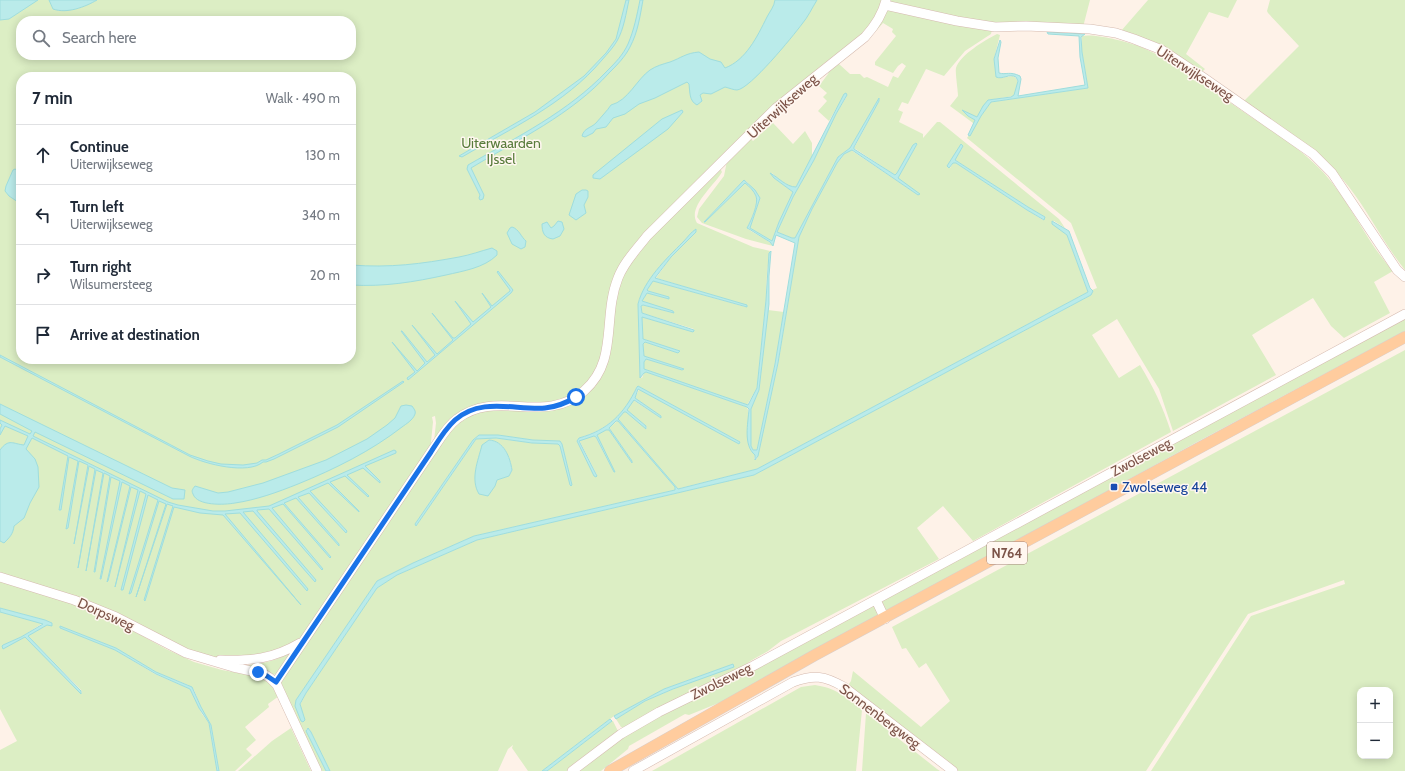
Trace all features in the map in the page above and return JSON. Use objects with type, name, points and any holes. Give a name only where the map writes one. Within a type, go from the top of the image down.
[{"type":"main road","name":"Zwolseweg","points":[[610,771],[815,655],[885,619],[1405,337]]},
{"type":"street","name":"Uiterwijkseweg","points":[[276,682],[302,641],[431,452],[456,419],[472,410],[489,406],[506,405],[544,408],[560,405],[576,397],[591,384],[599,374],[605,360],[608,343],[611,303],[618,278],[630,257],[647,236],[776,108],[865,37],[873,26],[885,3],[957,21],[995,27],[1026,26],[1090,29],[1116,33],[1162,50],[1313,154],[1332,173],[1397,270],[1405,277]]},
{"type":"street","name":"Zwolseweg","points":[[572,771],[621,734],[659,712],[753,666],[1405,314]]},
{"type":"street","name":"Dorpsweg","points":[[0,578],[74,600],[102,611],[129,623],[175,649],[208,661]]},
{"type":"street","points":[[876,600],[885,619]]},
{"type":"street","name":"Uiterwijkseweg","points":[[208,661],[247,660],[272,656],[302,641]]},
{"type":"street","points":[[208,661],[264,674],[276,682],[317,771]]},
{"type":"street","name":"Sonnenbergweg","points":[[633,771],[793,682],[810,677],[824,678],[844,687],[953,771]]},
{"type":"green space","name":"Uiterwaarden IJssel","points":[[0,0],[883,0],[870,29],[830,61],[646,239],[615,285],[605,353],[592,380],[560,403],[485,405],[434,441],[436,423],[435,416],[432,417],[433,422],[430,452],[307,631],[295,644],[249,658],[202,657],[0,574]]},
{"type":"green space","points":[[889,0],[1090,0],[1083,27],[970,21],[891,3]]},
{"type":"green space","points":[[1148,0],[1237,0],[1228,18],[1209,12],[1186,54],[1205,69],[1201,73],[1153,42],[1121,31]]},
{"type":"green space","points":[[1270,0],[1405,0],[1405,270],[1390,250],[1357,197],[1338,174],[1300,140],[1244,101],[1299,46],[1268,13],[1267,11]]},
{"type":"green space","points":[[886,11],[992,29],[991,34],[965,51],[944,76],[926,69],[908,104],[902,102],[898,110],[903,112],[899,122],[923,134],[923,138],[937,122],[940,122],[1059,219],[1065,228],[1054,221],[1052,222],[1067,235],[1088,292],[757,469],[678,489],[618,419],[624,412],[626,412],[647,429],[646,426],[627,410],[633,400],[661,418],[661,416],[635,398],[639,389],[739,444],[740,442],[638,386],[627,406],[614,420],[598,430],[579,438],[577,441],[594,476],[597,475],[579,440],[595,436],[614,472],[597,436],[606,430],[609,430],[632,463],[609,428],[618,421],[675,487],[675,490],[474,536],[377,581],[296,700],[305,720],[300,705],[306,693],[377,588],[397,575],[477,540],[754,475],[1091,295],[1092,290],[1097,288],[1071,223],[967,138],[991,102],[1088,88],[1082,52],[1082,36],[1087,35],[1103,37],[1128,43],[1141,47],[1167,60],[1280,136],[1310,159],[1339,192],[1373,246],[1393,271],[1374,282],[1390,313],[1344,338],[1331,326],[1313,298],[1252,335],[1276,375],[1173,431],[1159,389],[1117,319],[1092,335],[1119,378],[1140,365],[1158,398],[1171,432],[973,541],[943,506],[917,528],[939,559],[781,641],[731,674],[626,729],[621,727],[616,719],[645,701],[733,664],[664,689],[614,716],[542,771],[528,771],[512,748],[513,745],[508,749],[498,771],[330,771],[311,732],[309,729],[306,729],[326,771],[320,771],[284,696],[280,680],[448,430],[480,409],[551,409],[597,379],[617,288],[632,258],[718,169],[722,172],[698,204],[695,217],[697,223],[753,247],[770,251],[757,388],[747,405],[644,369],[644,362],[646,359],[682,370],[684,369],[644,356],[643,343],[645,342],[678,353],[680,351],[643,339],[642,317],[694,332],[694,329],[642,313],[641,306],[643,305],[673,313],[642,301],[647,293],[669,299],[669,297],[647,290],[653,281],[746,307],[746,305],[656,278],[671,257],[696,232],[696,229],[663,265],[641,295],[638,304],[640,376],[642,378],[646,372],[747,407],[749,413],[749,445],[755,455],[754,459],[757,459],[778,363],[799,237],[812,209],[837,163],[844,154],[851,150],[918,195],[898,178],[917,144],[913,145],[895,175],[854,148],[879,101],[879,98],[850,148],[838,157],[795,238],[777,232],[793,197],[814,160],[836,114],[847,96],[836,109],[829,121],[818,111],[827,101],[823,97],[827,93],[819,86],[832,66],[839,64],[850,74],[860,74],[864,78],[867,77],[888,87],[893,76],[898,78],[906,66],[902,63],[893,73],[875,65],[875,62],[896,36],[892,32],[893,29],[883,23],[875,32],[873,31]],"holes":[[[961,145],[963,146],[955,160],[1045,217],[1043,220],[956,163],[953,163],[950,168],[947,166]],[[479,435],[498,435],[533,440],[560,441],[572,485],[560,446],[558,444],[532,443],[496,438],[476,439],[416,526],[415,524],[473,440]],[[489,440],[499,443],[508,455],[511,465],[512,470],[509,476],[497,480],[495,486],[486,442]]]},
{"type":"green space","points":[[997,34],[1000,35],[994,59],[996,76],[1000,78],[1013,76],[1018,82],[1017,88],[1014,96],[988,100],[977,117],[968,116],[975,119],[973,126],[973,123],[950,106],[958,96],[956,68],[962,58],[968,53]]},
{"type":"green space","points":[[773,123],[793,144],[805,131],[812,143],[812,157],[796,187],[786,184],[772,173],[774,178],[793,192],[772,241],[750,228],[760,198],[747,182],[744,180],[704,222],[745,183],[753,190],[757,199],[751,221],[747,228],[768,241],[773,246],[746,239],[702,223],[697,217],[699,209],[724,176],[727,161],[750,138],[753,141]]},
{"type":"green space","points":[[768,310],[784,312],[757,450],[754,451],[751,446],[751,409],[759,390]]},
{"type":"green space","points":[[1405,318],[1405,331],[1197,442],[887,612],[881,600]]},
{"type":"green space","points":[[1405,350],[1405,771],[1151,771],[1251,616],[1345,584],[1344,580],[1248,614],[1146,771],[955,771],[847,687],[851,681],[853,671],[921,727],[950,701],[926,663],[919,668],[906,648],[902,649],[892,627]]},
{"type":"green space","points":[[0,581],[73,604],[117,622],[166,649],[194,662],[222,670],[255,676],[265,680],[274,687],[279,696],[268,704],[269,707],[245,727],[256,740],[246,749],[252,755],[235,771],[219,771],[211,725],[194,690],[188,685],[156,672],[116,648],[60,626],[60,628],[115,650],[155,674],[190,689],[202,714],[209,723],[217,771],[0,771],[0,750],[17,741],[0,709],[0,612],[43,623],[21,637],[3,645],[6,647],[25,637],[82,693],[81,690],[28,636],[52,623],[0,608]]},
{"type":"green space","points":[[874,604],[880,615],[736,696],[689,715],[685,714],[629,746],[628,749],[601,771],[576,771],[631,730]]},
{"type":"green space","points":[[293,650],[276,675],[243,666],[276,660]]},
{"type":"green space","points":[[815,685],[835,691],[846,697],[862,710],[856,771],[652,771],[801,687]]},
{"type":"green space","points":[[866,713],[937,769],[940,771],[862,771]]},
{"type":"green space","points":[[612,721],[618,731],[568,771],[547,771]]},
{"type":"green space","points":[[291,728],[311,771],[238,771],[272,741]]},
{"type":"water","points":[[0,0],[38,0],[9,19],[0,20]]},
{"type":"water","points":[[49,0],[97,0],[81,7],[64,11],[53,9]]},
{"type":"water","points":[[626,0],[629,0],[624,21],[615,44],[587,76],[554,103],[518,126],[462,157],[459,156],[535,112],[584,76],[606,53],[616,39]]},
{"type":"water","points":[[640,0],[643,0],[640,18],[630,47],[621,61],[594,88],[561,114],[471,168],[484,195],[483,199],[480,200],[480,195],[467,169],[468,165],[541,123],[592,86],[616,62],[626,48],[634,28]]},
{"type":"water","points":[[775,0],[817,0],[804,21],[781,50],[761,72],[743,87],[737,90],[725,87],[711,94],[703,93],[700,95],[702,101],[697,105],[691,99],[689,84],[687,82],[655,98],[639,104],[625,114],[613,118],[606,127],[596,129],[593,133],[585,137],[582,136],[584,131],[596,123],[611,105],[617,103],[627,95],[645,74],[655,67],[699,52],[710,59],[721,62],[725,68],[732,64],[745,54],[750,47],[773,7]]},
{"type":"water","points":[[1047,32],[1085,34],[1081,37],[1088,88],[991,102],[970,136],[968,135],[975,120],[962,110],[977,117],[988,100],[1011,97],[1014,95],[1018,81],[1016,77],[996,77],[994,59],[1000,40],[1001,42],[998,58],[999,73],[1020,76],[1021,79],[1018,96],[1085,85],[1080,57],[1079,36],[1048,34]]},
{"type":"water","points":[[846,93],[847,95],[836,114],[814,160],[793,197],[777,232],[795,238],[838,157],[850,148],[879,98],[879,101],[854,149],[895,175],[913,145],[916,143],[917,144],[898,178],[920,194],[918,195],[852,150],[844,154],[837,163],[812,209],[799,237],[778,363],[758,456],[755,460],[755,455],[749,446],[747,434],[749,409],[747,407],[646,372],[640,378],[638,304],[645,287],[656,270],[696,229],[696,232],[671,257],[655,278],[747,305],[747,307],[653,281],[647,290],[669,297],[669,299],[647,293],[642,301],[673,311],[674,313],[643,305],[641,306],[642,313],[694,331],[693,332],[642,317],[643,339],[680,351],[678,353],[645,342],[643,344],[644,356],[684,369],[682,370],[646,359],[644,362],[644,369],[748,405],[757,388],[769,253],[771,251],[769,304],[759,390],[751,409],[751,446],[753,450],[757,450],[775,364],[795,243],[776,235],[773,246],[770,242],[747,228],[751,221],[757,199],[754,192],[745,183],[704,222],[744,180],[755,190],[760,198],[750,228],[772,241],[793,192],[774,178],[770,173],[785,184],[796,187],[844,94]]},
{"type":"water","points":[[682,110],[683,112],[668,129],[600,179],[593,178],[593,175],[662,119]]},
{"type":"water","points":[[961,144],[963,146],[955,160],[1045,217],[1044,220],[956,163],[953,163],[949,168],[947,166]]},
{"type":"water","points":[[13,170],[16,170],[16,201],[5,191]]},
{"type":"water","points":[[582,190],[588,191],[588,197],[584,205],[586,213],[576,220],[569,215],[576,194]]},
{"type":"water","points":[[558,221],[562,222],[564,229],[560,236],[553,239],[547,237],[542,230],[542,224],[547,222],[551,228]]},
{"type":"water","points":[[1052,221],[1069,231],[1090,288],[1093,291],[1091,295],[754,475],[477,540],[397,575],[377,588],[306,693],[300,704],[305,720],[303,722],[301,721],[295,706],[296,700],[377,581],[474,536],[675,490],[675,487],[618,421],[616,421],[609,428],[632,463],[609,430],[597,435],[615,472],[596,437],[594,436],[579,441],[597,476],[594,476],[577,441],[579,438],[589,435],[614,420],[627,405],[638,386],[740,442],[739,444],[638,389],[635,398],[661,416],[661,418],[634,400],[627,410],[646,426],[646,429],[626,412],[624,412],[618,419],[678,489],[757,469],[1088,292],[1067,235],[1052,224]]},
{"type":"water","points":[[512,227],[516,229],[526,241],[525,247],[521,249],[512,244],[507,233]]},
{"type":"water","points":[[492,248],[497,251],[497,255],[480,266],[434,278],[411,282],[356,285],[356,265],[392,266],[463,256]]},
{"type":"water","points":[[498,271],[513,290],[511,293],[408,380],[407,378],[415,372],[392,342],[417,371],[425,363],[401,331],[427,362],[435,355],[412,325],[437,354],[453,340],[432,313],[453,338],[455,338],[471,324],[455,301],[473,322],[491,307],[482,293],[492,306],[510,291],[497,272]]},
{"type":"water","points":[[0,355],[190,455],[221,464],[243,465],[266,460],[337,425],[403,381],[404,382],[338,427],[274,459],[256,466],[237,468],[215,465],[189,456],[0,357]]},
{"type":"water","points":[[0,404],[172,488],[185,490],[184,499],[173,499],[35,432],[33,436],[168,502],[213,511],[269,506],[394,450],[396,453],[365,466],[380,481],[380,483],[363,468],[347,475],[369,496],[368,497],[345,476],[330,482],[359,512],[328,483],[310,491],[347,531],[346,533],[309,493],[298,497],[339,544],[339,546],[296,498],[284,503],[331,557],[330,558],[283,504],[272,508],[323,569],[322,570],[269,509],[257,510],[316,580],[315,582],[253,511],[243,512],[308,589],[307,591],[240,513],[225,514],[301,605],[223,515],[200,513],[174,507],[145,601],[144,600],[173,506],[167,504],[136,597],[166,504],[159,501],[131,593],[129,594],[158,500],[148,495],[123,590],[121,590],[146,494],[140,491],[115,587],[138,490],[131,487],[107,582],[130,486],[122,482],[100,579],[120,481],[111,477],[94,572],[110,476],[104,473],[86,571],[103,473],[96,470],[78,568],[95,469],[89,466],[74,544],[88,465],[79,461],[68,528],[66,529],[78,461],[69,457],[61,510],[59,510],[68,456],[32,438],[26,449],[35,459],[38,467],[39,487],[24,518],[14,526],[11,535],[4,543],[0,541],[0,450],[3,446],[9,443],[24,445],[28,436],[5,426],[0,435],[2,425],[0,420],[30,434],[32,431],[0,414]]},
{"type":"water","points":[[401,406],[412,406],[415,410],[413,418],[390,436],[352,459],[298,484],[259,498],[230,504],[205,503],[196,498],[192,493],[195,486],[218,493],[228,492],[263,483],[326,460],[367,439],[387,425],[395,418]]},
{"type":"water","points":[[479,435],[498,435],[533,440],[560,441],[572,485],[570,485],[560,446],[558,444],[532,443],[496,438],[476,439],[416,526],[415,524],[473,440]]},
{"type":"water","points":[[489,440],[499,443],[505,450],[510,460],[512,470],[509,476],[497,480],[488,496],[479,494],[476,488],[475,476],[482,445]]},
{"type":"water","points":[[0,608],[52,623],[52,626],[47,625],[28,636],[81,691],[81,694],[25,637],[3,649],[3,645],[21,637],[43,624],[0,612]]},
{"type":"water","points":[[60,626],[116,648],[156,672],[192,687],[211,725],[219,771],[217,771],[209,723],[199,708],[190,689],[156,674],[115,650],[60,628]]},
{"type":"water","points":[[733,664],[734,667],[673,689],[645,701],[616,719],[614,716],[664,689]]},
{"type":"water","points":[[610,719],[612,721],[547,771],[542,771]]},
{"type":"water","points":[[308,728],[330,771],[326,771],[306,731]]},
{"type":"place","name":"Zwolseweg 44","points":[[1114,487]]},
{"type":"route","points":[[258,672],[276,682],[302,641],[431,452],[456,419],[481,407],[506,405],[549,408],[568,402],[576,397]]}]
